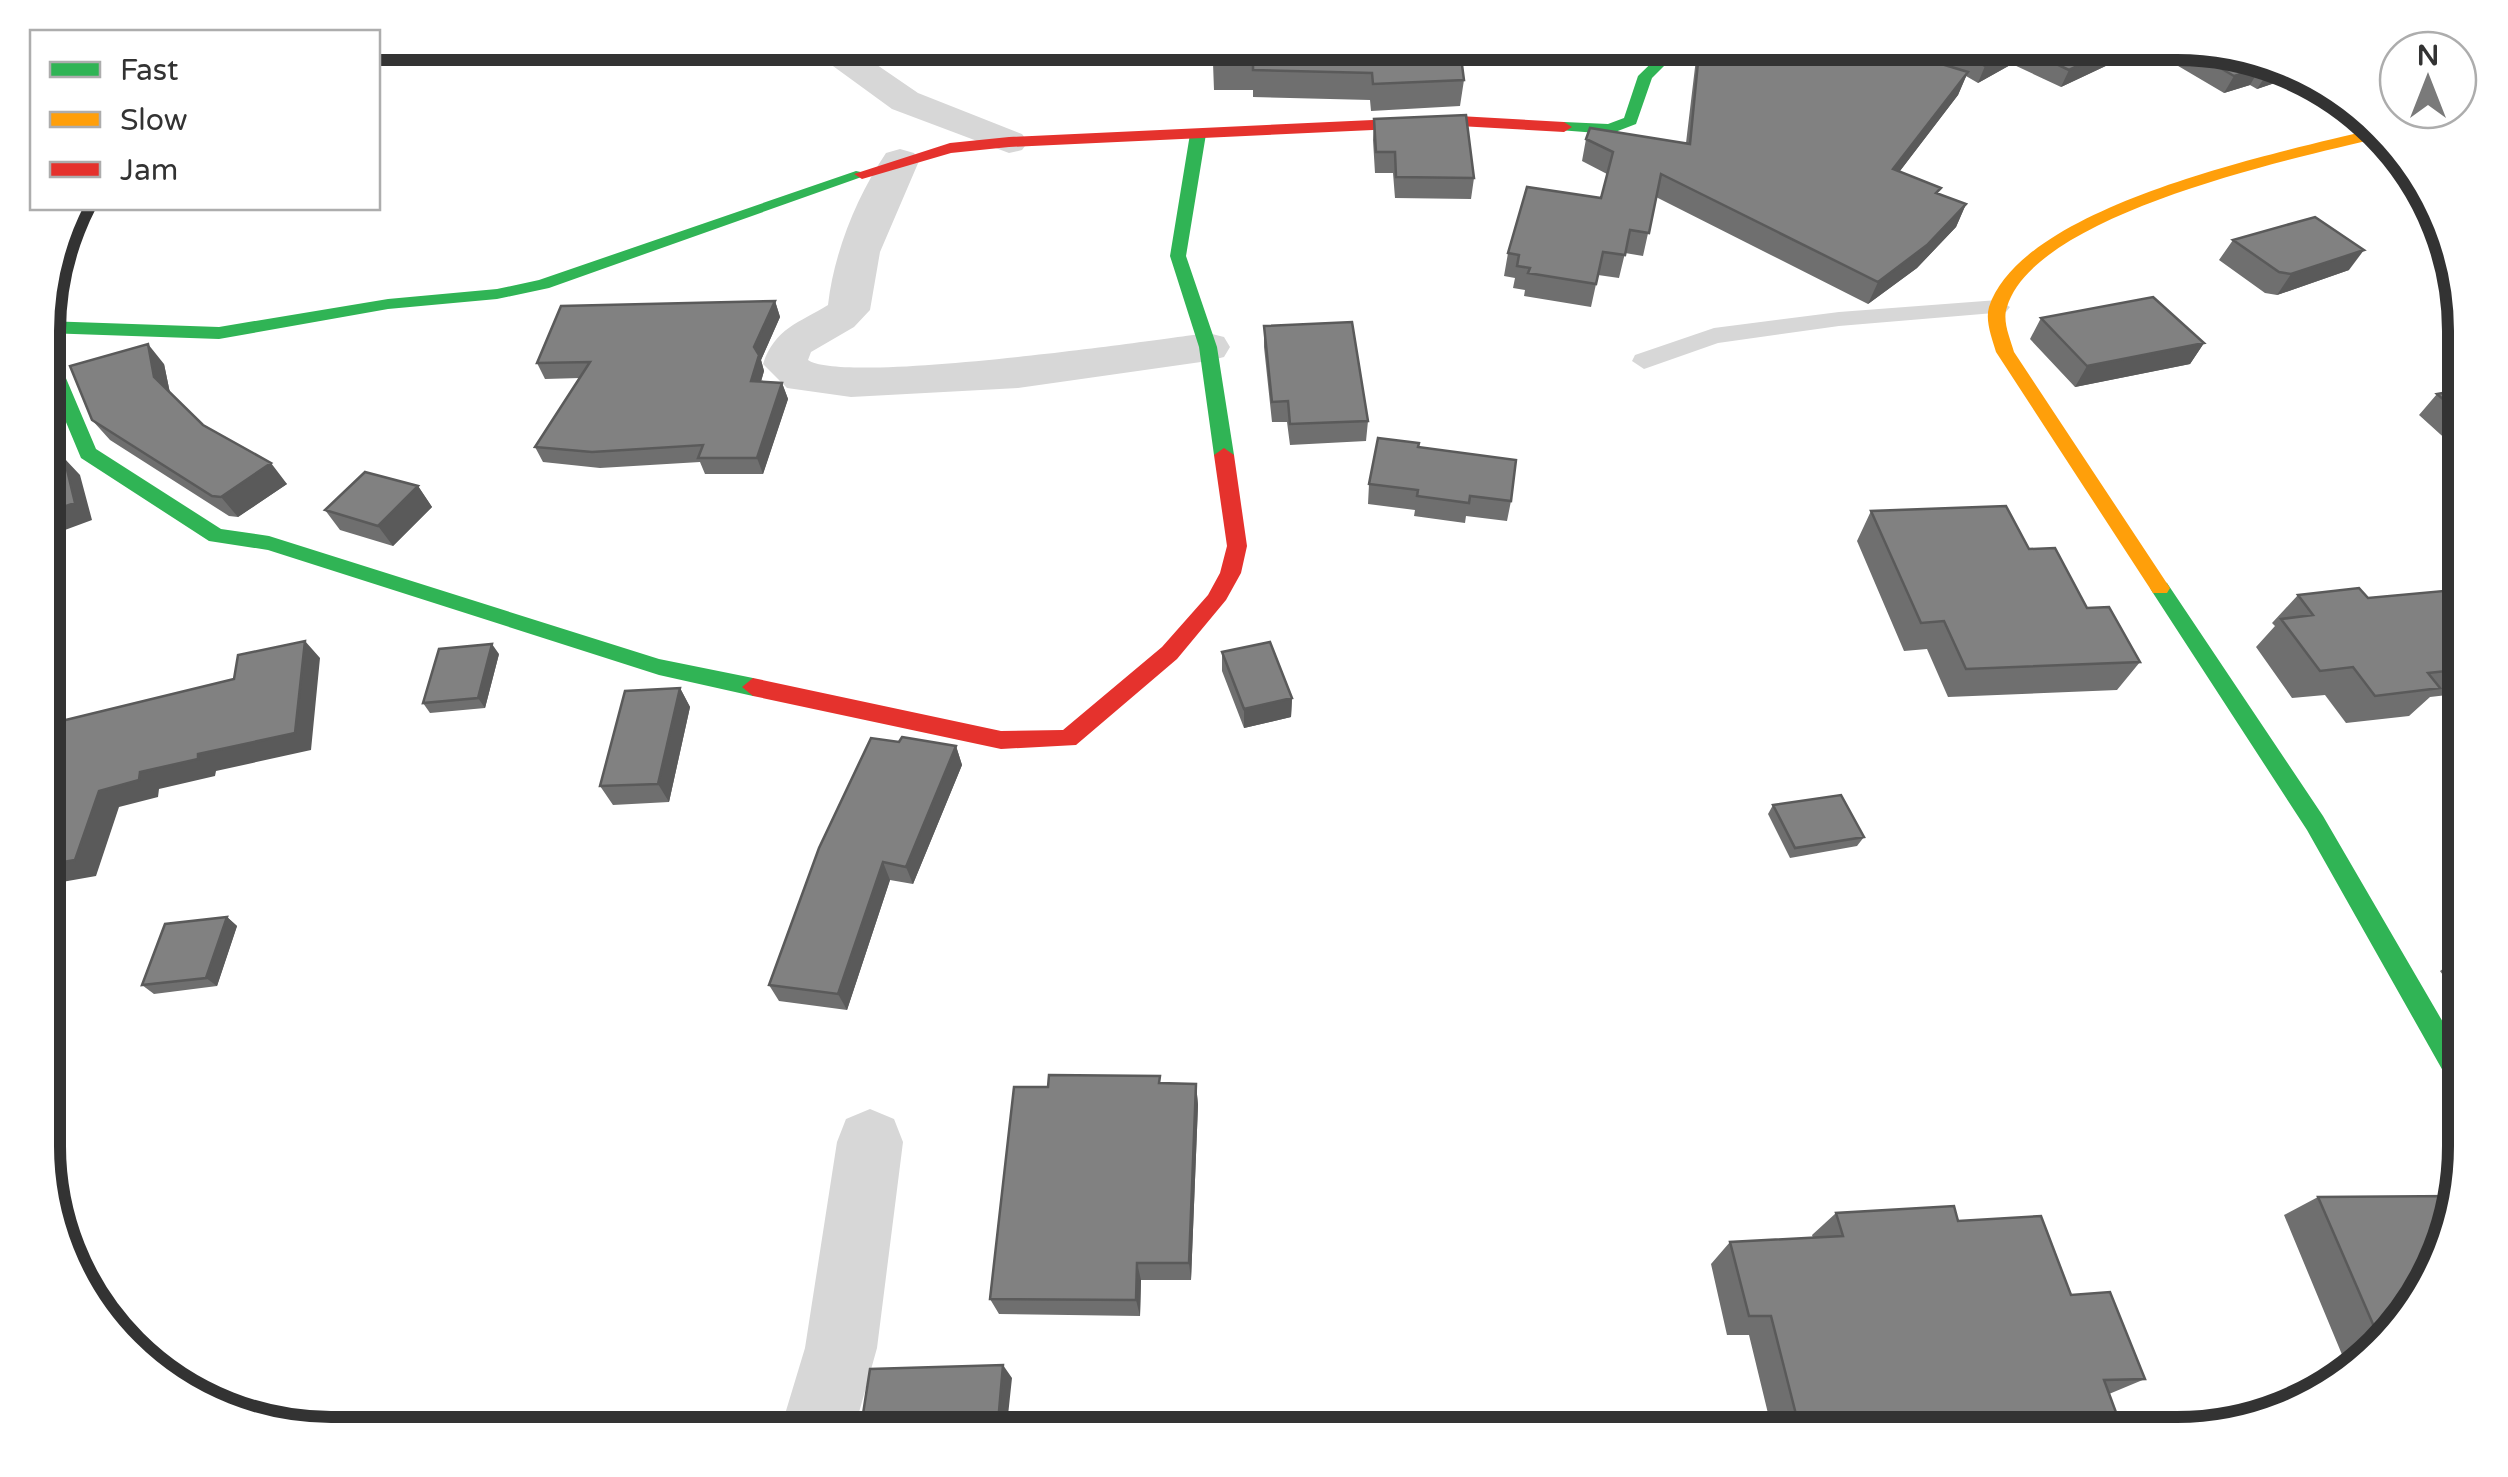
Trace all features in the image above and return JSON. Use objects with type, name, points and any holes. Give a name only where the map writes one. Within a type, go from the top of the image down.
[{"type":"street","points":[[848,60],[905,101],[1009,142]]},
{"type":"street","points":[[60,328],[219,333],[388,304],[498,294],[602,265],[950,148],[1460,121],[1610,129],[1631,121],[1645,76],[1661,60]]},
{"type":"street","points":[[60,389],[88,453],[216,536],[269,543],[659,667],[1001,740],[1068,739],[1166,649],[1222,591],[1234,566],[1237,542],[1208,347],[1178,256],[1198,134]]},
{"type":"street","points":[[2366,136],[2117,208],[2056,241],[2018,270],[1998,307],[2005,352],[2315,824],[2447,1054]]},
{"type":"street","points":[[900,162],[865,232],[850,280],[849,310],[832,325],[808,330],[789,346],[785,364],[803,378],[851,382],[1018,373],[1208,347]]},
{"type":"street","points":[[821,1417],[840,1348],[870,1142]]},
{"type":"lane","points":[[1644,361],[1714,336],[1840,319],[1998,307]]},
{"type":"building","points":[[1461,60],[1464,80],[1373,84],[1372,73],[1253,70],[1253,64],[1213,63]]},
{"type":"building","points":[[1698,60],[1928,60],[1968,72],[1893,169],[1941,188],[1936,193],[1966,204],[1927,245],[1878,282],[1661,174],[1649,233],[1630,230],[1625,255],[1603,252],[1596,284],[1528,273],[1530,268],[1517,266],[1519,255],[1508,253],[1527,187],[1601,198],[1613,152],[1586,139],[1590,128],[1690,144]]},
{"type":"building","points":[[2048,60],[2090,60],[2069,70]]},
{"type":"building","points":[[2210,62],[2251,71],[2234,76]]},
{"type":"building","points":[[1466,115],[1474,178],[1396,177],[1395,152],[1376,152],[1374,119]]},
{"type":"building","points":[[2315,217],[2364,250],[2291,274],[2279,272],[2233,240]]},
{"type":"building","points":[[2153,297],[2204,343],[2087,366],[2041,318]]},
{"type":"building","points":[[775,301],[754,347],[759,355],[751,381],[782,383],[757,458],[698,458],[703,445],[592,452],[535,447],[590,362],[537,363],[561,306]]},
{"type":"building","points":[[1352,322],[1368,421],[1290,424],[1288,401],[1272,402],[1264,326]]},
{"type":"building","points":[[148,344],[154,377],[203,425],[271,463],[221,497],[212,496],[92,420],[70,366]]},
{"type":"building","points":[[1378,438],[1516,460],[1511,501],[1470,496],[1469,503],[1417,496],[1418,490],[1369,484]]},
{"type":"building","points":[[60,454],[64,457],[75,503],[60,508]]},
{"type":"building","points":[[365,472],[418,486],[378,526],[325,510]]},
{"type":"building","points":[[2006,506],[2029,549],[2055,548],[2087,608],[2109,607],[2140,662],[1966,669],[1944,621],[1921,623],[1871,511]]},
{"type":"building","points":[[2359,588],[2368,598],[2447,591],[2447,671],[2428,673],[2440,688],[2375,696],[2353,667],[2320,671],[2281,619],[2313,615],[2298,595]]},
{"type":"building","points":[[305,641],[295,733],[198,754],[198,759],[140,772],[139,780],[99,791],[75,860],[60,862],[60,721],[234,679],[238,655]]},
{"type":"building","points":[[1270,642],[1292,698],[1244,709],[1222,652]]},
{"type":"building","points":[[492,644],[478,698],[423,703],[439,649]]},
{"type":"building","points":[[680,688],[658,784],[600,786],[625,691]]},
{"type":"building","points":[[902,737],[956,746],[906,867],[883,862],[838,994],[769,985],[819,848],[871,738],[899,742]]},
{"type":"building","points":[[1841,795],[1864,837],[1795,848],[1773,805]]},
{"type":"building","points":[[227,917],[206,978],[142,985],[165,924]]},
{"type":"building","points":[[1049,1075],[1160,1076],[1159,1083],[1196,1084],[1189,1263],[1137,1263],[1136,1300],[990,1299],[1014,1087],[1048,1087]]},
{"type":"building","points":[[2443,1196],[2434,1233],[2412,1281],[2376,1330],[2318,1197]]},
{"type":"building","points":[[1954,1206],[1958,1221],[2041,1216],[2071,1295],[2110,1292],[2145,1379],[2104,1380],[2117,1416],[1796,1416],[1771,1316],[1749,1316],[1730,1242],[1843,1236],[1836,1213]]},
{"type":"building","points":[[1003,1365],[999,1417],[863,1414],[870,1369]]},
{"type":"traffic: fast","points":[[1564,127],[1610,129],[1631,121],[1645,76],[1662,60]]},
{"type":"traffic: fast","points":[[1198,134],[1178,256],[1208,347],[1224,455]]},
{"type":"traffic: fast","points":[[60,328],[219,333],[388,304],[497,294],[543,284],[862,174]]},
{"type":"traffic: fast","points":[[60,386],[88,453],[216,536],[269,543],[659,667],[753,687]]},
{"type":"traffic: fast","points":[[2160,588],[2315,823],[2447,1054]]},
{"type":"traffic: slow","points":[[2160,588],[2005,352],[1998,306],[2018,273],[2055,243],[2105,216],[2224,173],[2366,136]]},
{"type":"traffic: jam","points":[[862,174],[950,148],[1009,142],[1459,121],[1564,127]]},
{"type":"traffic: jam","points":[[753,687],[1001,740],[1068,739],[1170,653],[1216,600],[1230,573],[1237,546],[1224,455]]}]
